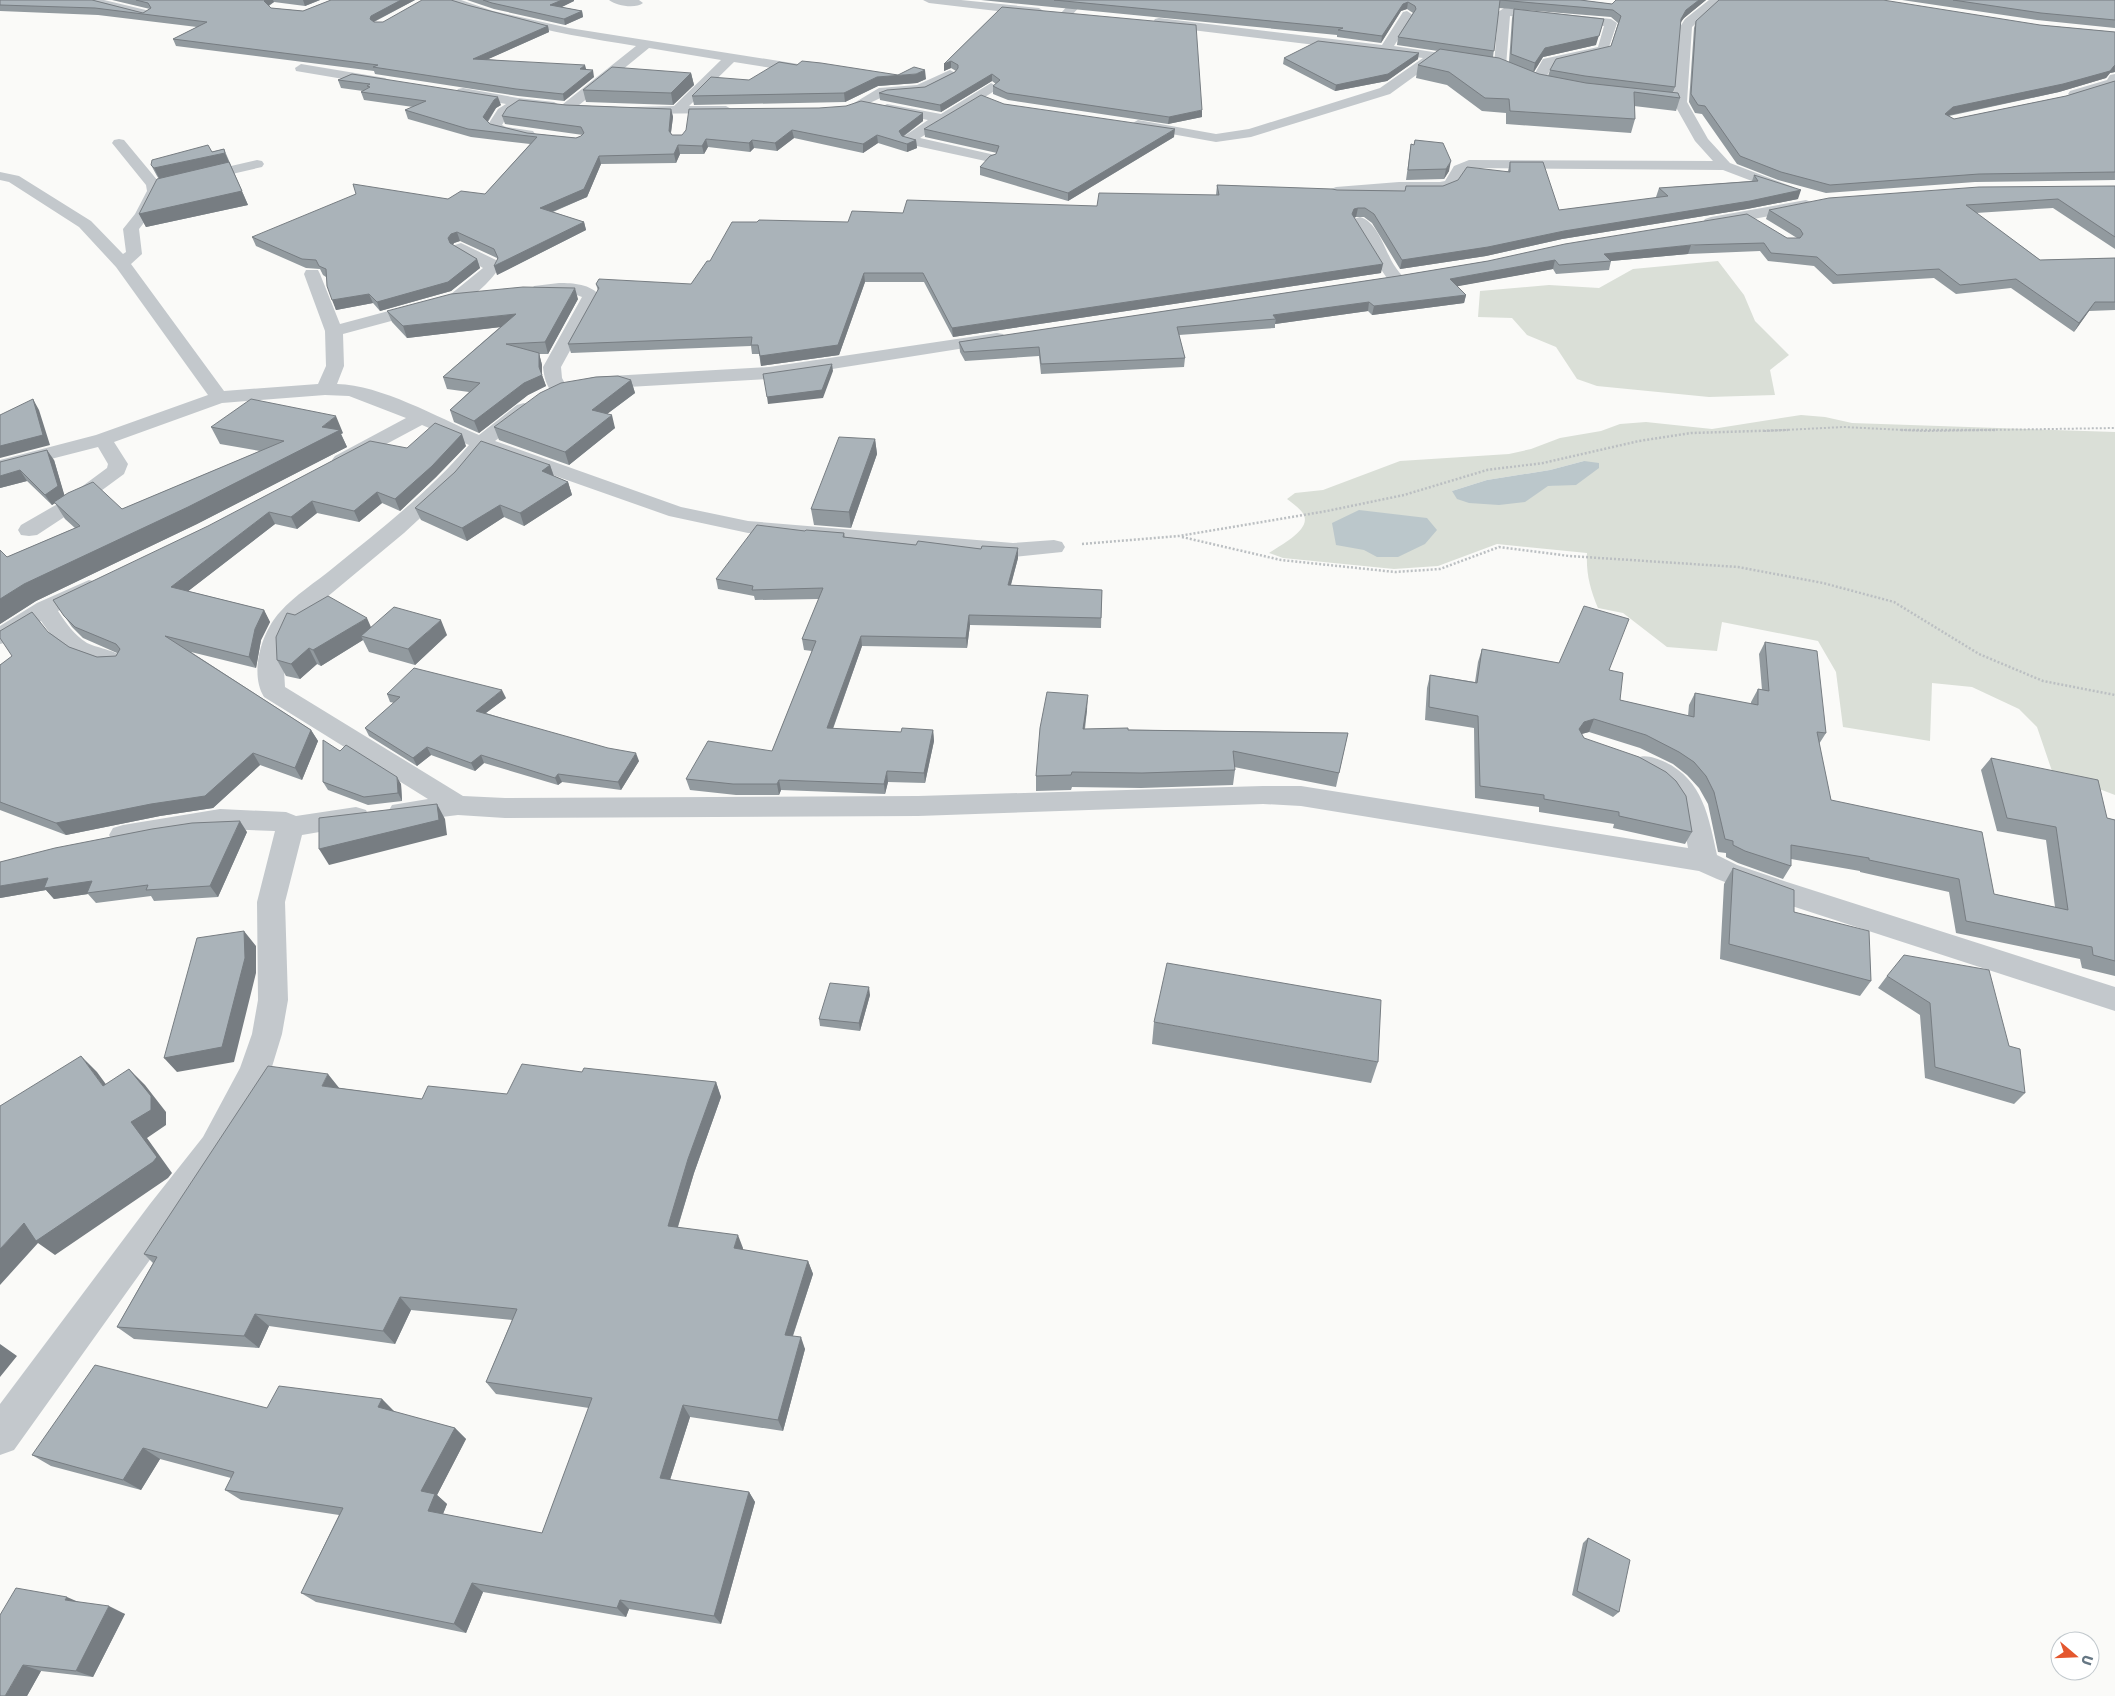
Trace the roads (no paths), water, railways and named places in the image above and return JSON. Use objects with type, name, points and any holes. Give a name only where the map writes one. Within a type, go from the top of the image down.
[{"type":"street","points":[[90,0],[146,14]]},
{"type":"street","points":[[450,0],[499,16],[579,34],[798,68]]},
{"type":"street","points":[[614,0],[638,3]]},
{"type":"street","points":[[929,0],[1085,16]]},
{"type":"street","points":[[1066,14],[1080,0]]},
{"type":"street","points":[[1716,0],[1689,22],[1686,27],[1675,102],[1702,142],[1725,166]]},
{"type":"street","points":[[1149,21],[1386,49],[1495,66],[1505,6],[1604,21],[1611,24],[1603,50],[1548,62],[1538,80]]},
{"type":"street","points":[[1386,49],[1407,15]]},
{"type":"street","points":[[568,107],[647,44]]},
{"type":"street","points":[[1123,122],[1216,138],[1252,133],[1384,91],[1432,56]]},
{"type":"street","points":[[680,115],[731,57]]},
{"type":"street","points":[[301,68],[403,84]]},
{"type":"street","points":[[847,108],[861,103],[884,90],[914,90],[950,74]]},
{"type":"street","points":[[2061,98],[2112,83],[2115,78]]},
{"type":"street","points":[[452,91],[518,102],[584,108]]},
{"type":"street","points":[[861,103],[943,119],[986,91],[994,102]]},
{"type":"street","points":[[518,102],[503,112],[494,126],[503,131],[540,136]]},
{"type":"street","points":[[618,110],[680,115],[744,110]]},
{"type":"street","points":[[939,119],[908,140],[990,158]]},
{"type":"street","points":[[119,143],[153,184],[155,191],[132,229],[134,254],[122,263]]},
{"type":"street","points":[[154,188],[257,164]]},
{"type":"street","points":[[1336,192],[1399,187],[1441,187],[1451,184],[1459,169],[1469,164],[1725,166],[1772,184],[1820,199],[1747,216],[1689,225]]},
{"type":"street","points":[[0,176],[14,179],[85,224],[122,263],[219,397]]},
{"type":"street","points":[[1747,216],[1768,229]]},
{"type":"street","points":[[1360,222],[1365,227],[1387,267],[1405,277],[1377,281]]},
{"type":"street","points":[[456,298],[485,276],[491,268],[490,264],[461,248]]},
{"type":"street","points":[[312,274],[334,332],[335,366],[325,389]]},
{"type":"street","points":[[524,290],[564,289],[585,292],[591,296],[552,366],[553,378],[546,395]]},
{"type":"street","points":[[334,332],[456,298],[489,295]]},
{"type":"street","points":[[458,805],[273,691],[269,659],[276,634],[288,617],[396,528],[444,485],[481,443],[546,395],[599,382],[770,373],[1011,336]]},
{"type":"street","points":[[0,466],[103,439],[219,397],[325,389],[351,390],[382,400],[481,443],[676,512],[748,527],[1014,550],[1054,546]]},
{"type":"street","points":[[326,468],[420,418]]},
{"type":"street","points":[[29,530],[68,506],[117,470],[118,464],[103,439]]},
{"type":"street","points":[[0,637],[45,608],[108,578]]},
{"type":"street","points":[[45,608],[63,637],[72,644],[84,652],[114,661]]},
{"type":"street","points":[[1622,756],[1664,772],[1684,788],[1692,805],[1704,862]]},
{"type":"street","points":[[290,827],[458,805],[505,808],[918,806],[1263,795],[1292,796],[1704,862],[1776,890],[2115,999]]},
{"type":"street","points":[[103,839],[220,819],[286,822],[290,827]]},
{"type":"street","points":[[0,1436],[156,1223],[215,1147],[255,1070],[267,1034],[272,1000],[271,902],[290,827]]}]
